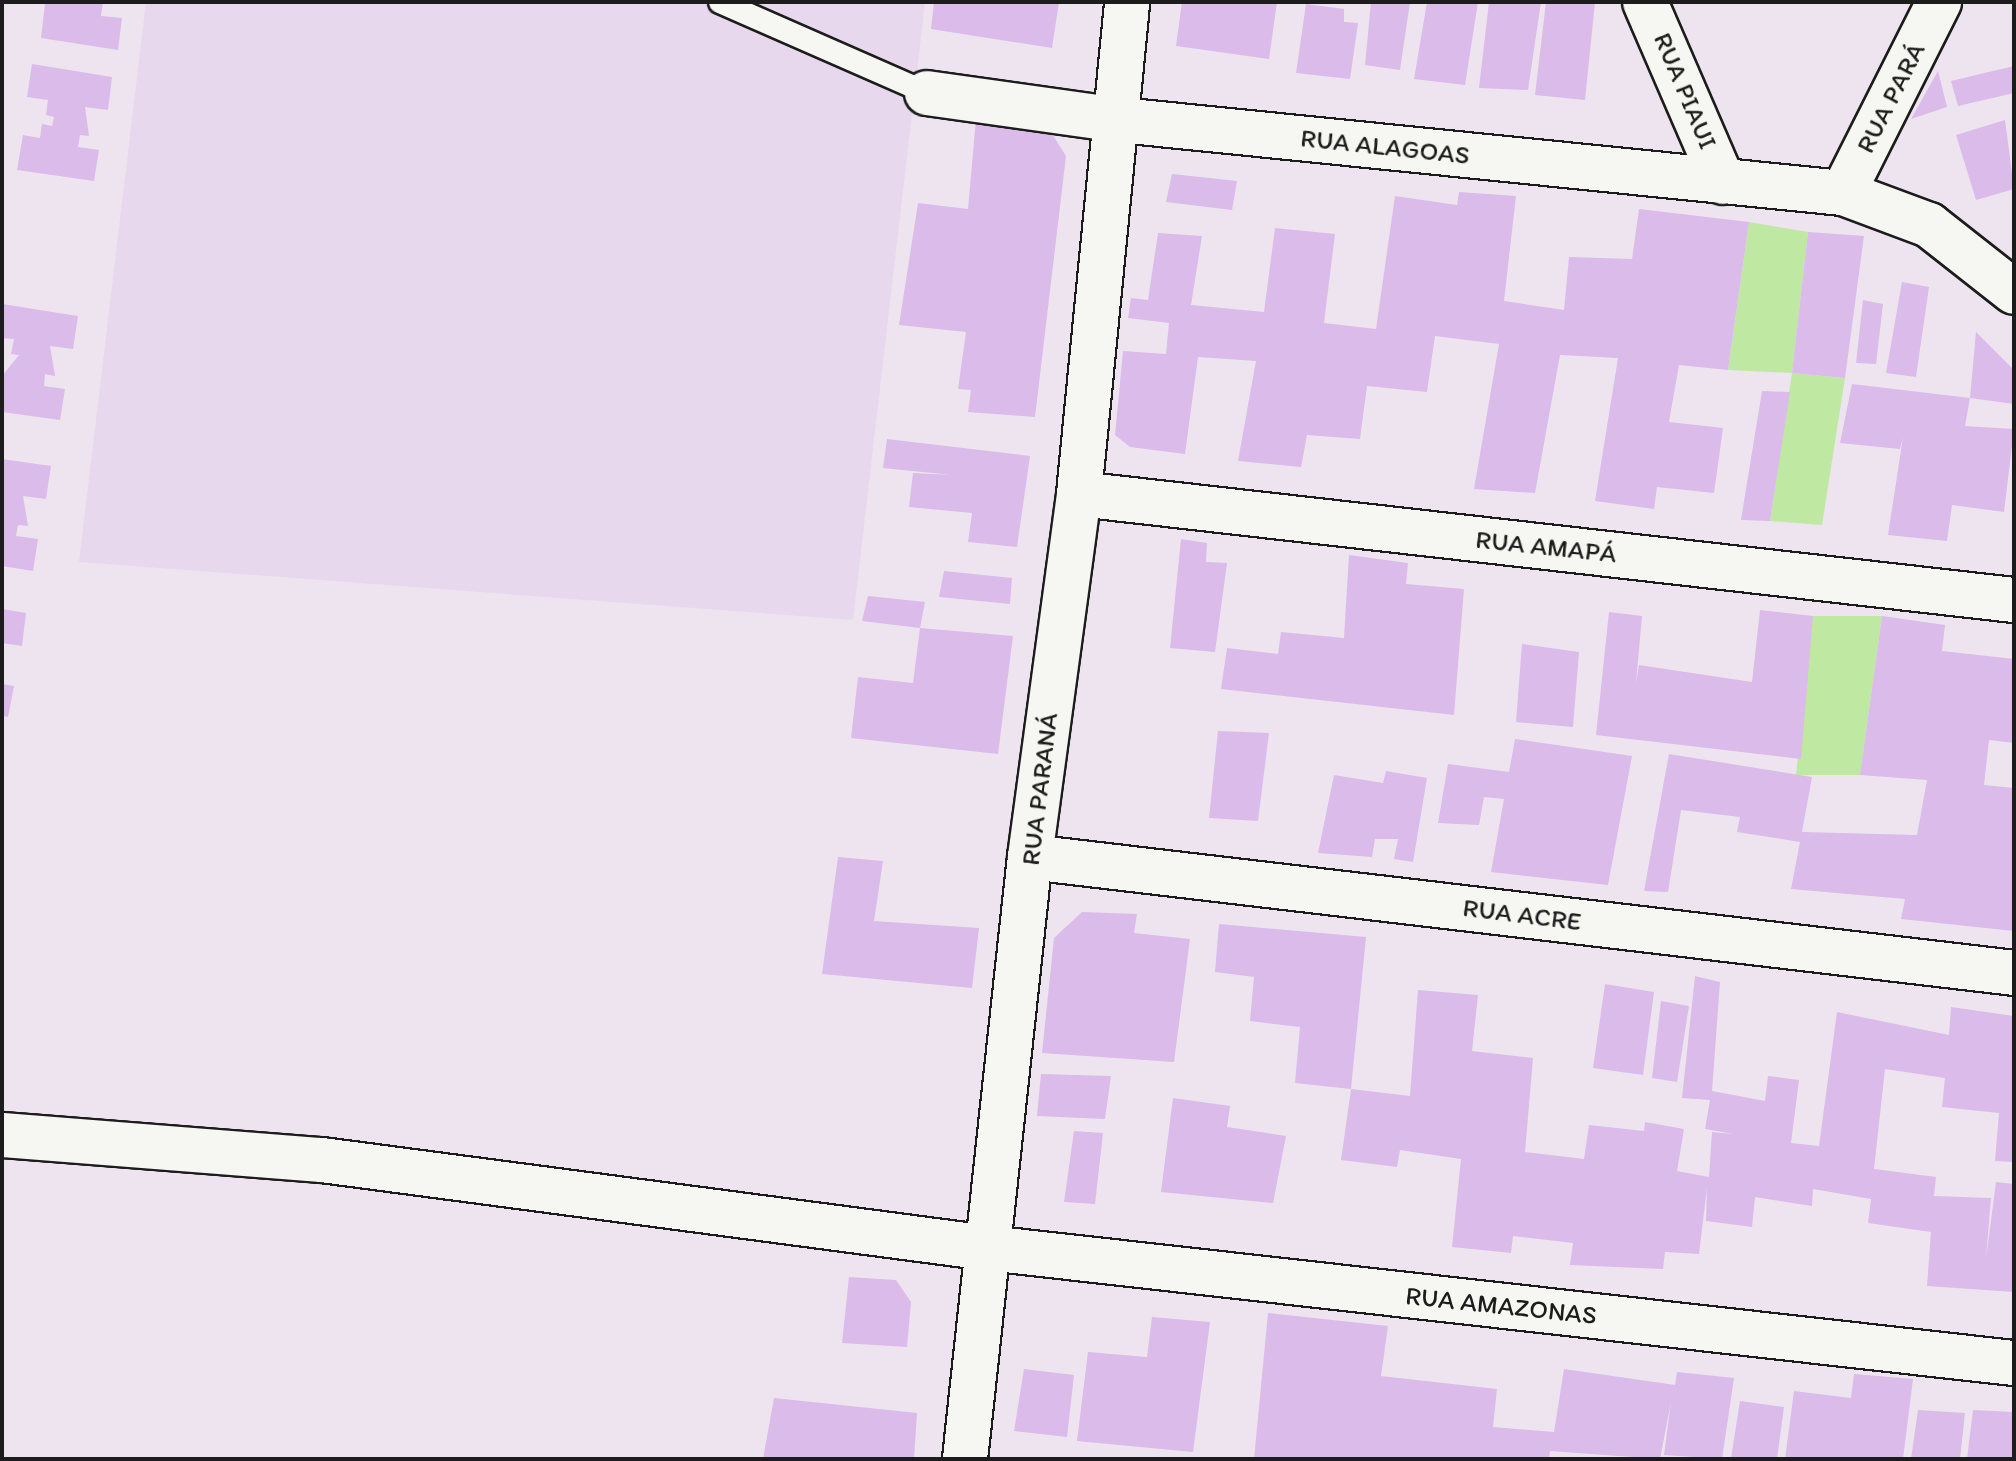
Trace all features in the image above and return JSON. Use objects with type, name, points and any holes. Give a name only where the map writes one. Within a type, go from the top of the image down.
[{"type":"street","name":"RUA PARANÁ","points":[[965,1459],[1030,857],[1079,494],[1120,120],[1127,2]]},
{"type":"street","name":"RUA PIAUI","points":[[1645,2],[1723,182]]},
{"type":"street","name":"RUA PARÁ","points":[[1843,193],[1939,2]]},
{"type":"street","name":"RUA ALAGOAS","points":[[927,93],[1120,120],[1843,193],[1929,225],[2014,292]]},
{"type":"street","name":"RUA AMAPÁ","points":[[1079,494],[2014,600]]},
{"type":"street","name":"RUA ACRE","points":[[1030,857],[2014,973]]},
{"type":"street","name":"RUA AMAZONAS","points":[[2,1135],[322,1160],[988,1248],[2014,1363]]},
{"type":"lane","points":[[720,2],[927,93]]},
{"type":"shaded area","points":[[146,2],[925,2],[853,620],[79,562]]},
{"type":"green space","points":[[1749,222],[1808,232],[1792,373],[1728,370]]},
{"type":"green space","points":[[1792,373],[1845,378],[1822,525],[1770,521]]},
{"type":"green space","points":[[1813,616],[1882,616],[1860,775],[1796,775]]},
{"type":"building","points":[[103,2],[101,16],[122,18],[118,50],[41,38],[45,4]]},
{"type":"building","points":[[934,2],[1059,2],[1052,48],[931,29]]},
{"type":"building","points":[[1182,2],[1277,2],[1269,59],[1176,46]]},
{"type":"building","points":[[1371,2],[1410,2],[1400,70],[1365,65]]},
{"type":"building","points":[[1427,2],[1478,2],[1465,85],[1414,79]]},
{"type":"building","points":[[1489,2],[1541,2],[1528,90],[1479,88]]},
{"type":"building","points":[[1546,2],[1595,2],[1585,100],[1535,95]]},
{"type":"building","points":[[1306,4],[1344,9],[1344,22],[1358,23],[1350,79],[1296,73]]},
{"type":"building","points":[[32,64],[112,77],[108,110],[85,107],[89,136],[80,135],[78,147],[99,150],[94,181],[17,170],[23,135],[40,138],[42,124],[52,126],[54,117],[46,115],[48,100],[27,97]]},
{"type":"building","points":[[2014,66],[2014,93],[1958,106],[1951,81]]},
{"type":"building","points":[[1938,71],[1947,107],[1911,119]]},
{"type":"building","points":[[976,119],[1049,129],[1066,156],[1035,417],[968,412],[971,390],[958,389],[966,332],[899,325],[918,203],[968,209]]},
{"type":"building","points":[[2005,120],[2014,189],[1976,200],[1956,135]]},
{"type":"building","points":[[1172,174],[1237,181],[1232,210],[1166,202]]},
{"type":"building","points":[[1459,192],[1516,196],[1504,301],[1564,310],[1569,257],[1632,259],[1639,209],[1749,222],[1728,370],[1679,365],[1669,422],[1723,428],[1714,493],[1657,487],[1654,509],[1595,501],[1618,358],[1560,355],[1535,493],[1474,489],[1499,344],[1435,336],[1427,392],[1367,386],[1360,439],[1307,435],[1301,467],[1238,461],[1256,361],[1198,357],[1185,454],[1130,447],[1115,435],[1123,351],[1166,354],[1169,323],[1128,318],[1131,298],[1148,300],[1158,233],[1202,236],[1191,305],[1264,312],[1275,228],[1335,234],[1324,323],[1376,329],[1395,196],[1457,205]]},
{"type":"building","points":[[1808,232],[1864,236],[1845,378],[1792,373]]},
{"type":"building","points":[[1902,282],[1929,287],[1916,377],[1886,373]]},
{"type":"building","points":[[1863,300],[1883,304],[1876,364],[1856,363]]},
{"type":"building","points":[[2,304],[78,316],[73,349],[50,346],[55,376],[45,374],[44,386],[65,389],[60,420],[2,412],[2,376],[19,355],[11,354],[14,339],[2,338]]},
{"type":"building","points":[[1976,332],[2014,370],[2014,404],[1970,398]]},
{"type":"building","points":[[1852,384],[1970,398],[1965,426],[2014,429],[2004,512],[1952,505],[1947,541],[1888,535],[1903,437],[1900,449],[1840,443]]},
{"type":"building","points":[[1762,391],[1790,392],[1770,521],[1741,520]]},
{"type":"building","points":[[887,439],[1030,456],[1017,547],[968,542],[972,513],[909,507],[913,473],[952,475],[883,468]]},
{"type":"building","points":[[2,459],[51,466],[46,499],[23,496],[28,526],[18,525],[16,536],[38,539],[33,571],[2,566]]},
{"type":"building","points":[[1181,539],[1207,543],[1206,562],[1227,563],[1215,652],[1170,648]]},
{"type":"building","points":[[1349,555],[1408,563],[1406,584],[1464,589],[1454,715],[1221,689],[1227,648],[1278,654],[1281,632],[1344,638]]},
{"type":"building","points":[[944,571],[1012,578],[1010,604],[939,597]]},
{"type":"building","points":[[868,596],[925,602],[920,628],[862,621]]},
{"type":"building","points":[[2,609],[26,613],[22,646],[2,643]]},
{"type":"building","points":[[1760,610],[1813,616],[1801,759],[1596,735],[1609,612],[1642,616],[1636,683],[1639,665],[1752,682]]},
{"type":"building","points":[[1882,616],[1945,625],[1942,651],[2014,659],[2014,743],[1989,740],[1984,785],[2014,788],[2014,931],[1901,919],[1905,899],[1791,889],[1800,842],[1737,832],[1740,817],[1681,810],[1668,892],[1644,891],[1669,754],[1812,777],[1802,832],[1917,835],[1927,780],[1860,775]]},
{"type":"building","points":[[920,628],[1013,636],[998,754],[851,738],[858,677],[913,683]]},
{"type":"building","points":[[1522,644],[1579,652],[1573,727],[1516,722]]},
{"type":"building","points":[[2,684],[14,686],[8,717],[2,716]]},
{"type":"building","points":[[1218,731],[1269,733],[1258,821],[1209,818]]},
{"type":"building","points":[[1515,739],[1632,756],[1608,885],[1491,872],[1504,799],[1484,797],[1479,825],[1438,823],[1448,764],[1509,772]]},
{"type":"building","points":[[1386,771],[1427,778],[1413,862],[1394,859],[1398,839],[1375,839],[1372,857],[1318,853],[1334,775],[1383,783]]},
{"type":"building","points":[[838,857],[883,861],[874,921],[979,928],[972,988],[822,974]]},
{"type":"building","points":[[1082,912],[1137,914],[1134,933],[1190,939],[1174,1062],[1042,1053],[1054,938]]},
{"type":"building","points":[[1219,924],[1366,937],[1351,1089],[1295,1083],[1300,1027],[1250,1021],[1254,977],[1215,972]]},
{"type":"building","points":[[1695,976],[1720,982],[1712,1091],[1765,1101],[1768,1076],[1799,1080],[1791,1143],[1819,1146],[1837,1012],[1949,1035],[1951,1007],[2014,1016],[2014,1162],[1995,1161],[1999,1113],[1942,1107],[1945,1078],[1885,1069],[1874,1169],[1936,1177],[1934,1196],[1991,1198],[1986,1259],[1996,1182],[2014,1184],[2014,1292],[1927,1286],[1931,1232],[1868,1223],[1871,1199],[1813,1189],[1812,1206],[1755,1197],[1752,1227],[1706,1221],[1707,1188],[1699,1254],[1665,1252],[1663,1269],[1570,1265],[1573,1243],[1513,1236],[1511,1253],[1452,1247],[1461,1159],[1400,1150],[1397,1167],[1341,1160],[1351,1089],[1410,1096],[1418,990],[1478,995],[1472,1051],[1533,1058],[1525,1152],[1584,1159],[1589,1125],[1644,1131],[1645,1122],[1684,1129],[1677,1171],[1709,1177],[1712,1132],[1734,1134],[1705,1129],[1710,1100],[1682,1098]]},
{"type":"building","points":[[1605,984],[1654,992],[1643,1075],[1593,1068]]},
{"type":"building","points":[[1661,1001],[1689,1006],[1677,1082],[1652,1078]]},
{"type":"building","points":[[1041,1074],[1111,1076],[1105,1119],[1037,1116]]},
{"type":"building","points":[[1173,1098],[1230,1106],[1227,1127],[1286,1136],[1273,1203],[1161,1192]]},
{"type":"building","points":[[1074,1131],[1103,1133],[1095,1204],[1064,1202]]},
{"type":"building","points":[[849,1277],[896,1280],[911,1302],[907,1347],[842,1343]]},
{"type":"building","points":[[1268,1313],[1388,1326],[1381,1376],[1497,1389],[1493,1427],[1554,1432],[1564,1369],[1675,1385],[1677,1372],[1734,1378],[1722,1459],[1664,1455],[1671,1402],[1660,1459],[1550,1451],[1549,1459],[1254,1459]]},
{"type":"building","points":[[1152,1317],[1210,1322],[1193,1452],[1077,1441],[1088,1352],[1147,1357]]},
{"type":"building","points":[[1024,1369],[1074,1375],[1067,1437],[1014,1431]]},
{"type":"building","points":[[1854,1374],[1913,1379],[1903,1459],[1785,1459],[1794,1391],[1851,1398]]},
{"type":"building","points":[[774,1398],[917,1413],[914,1459],[763,1459]]},
{"type":"building","points":[[1740,1401],[1784,1407],[1777,1459],[1731,1458]]},
{"type":"building","points":[[1918,1410],[1965,1413],[1960,1459],[1911,1459]]},
{"type":"building","points":[[1973,1410],[2014,1412],[2014,1459],[1967,1459]]}]
